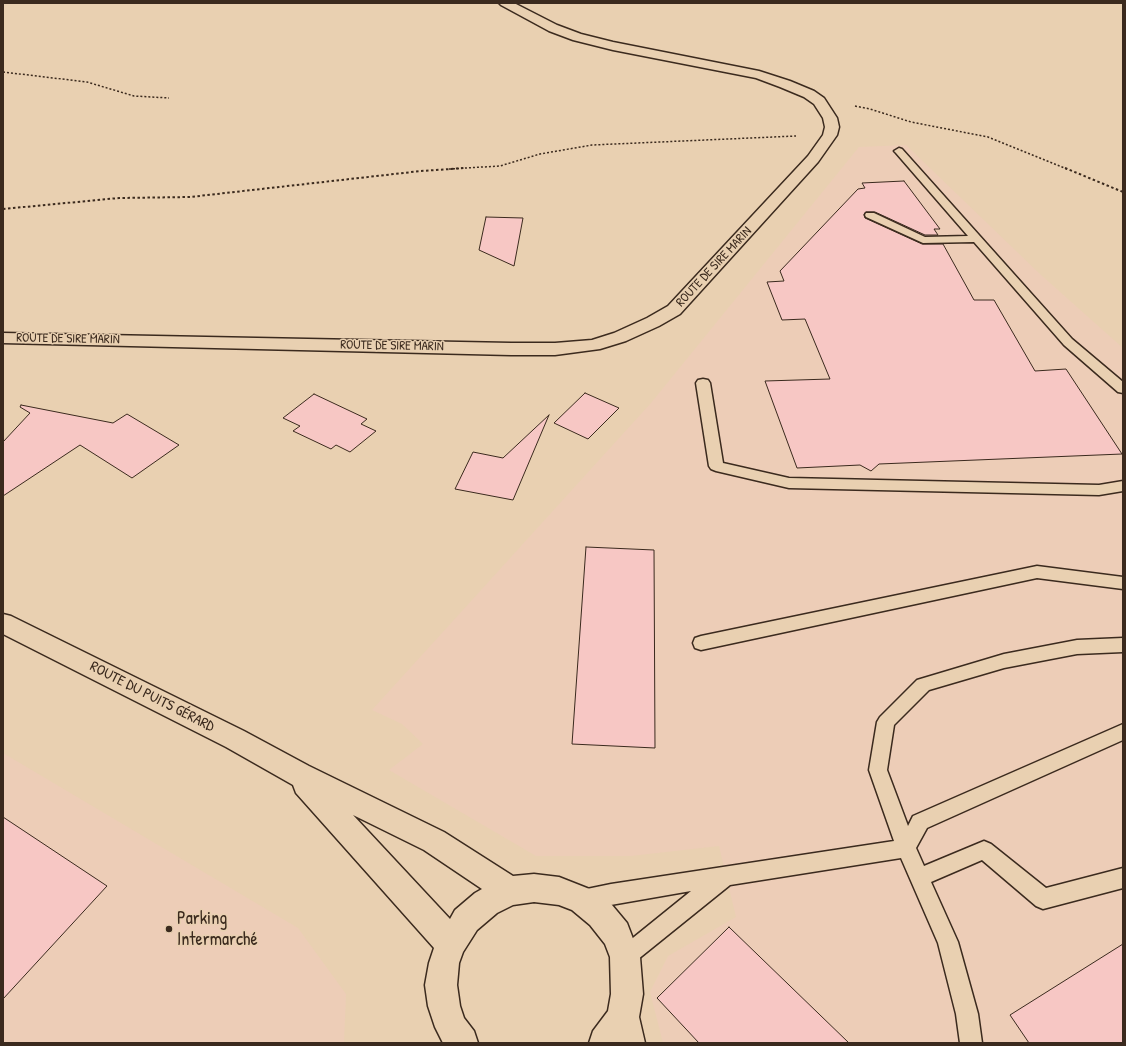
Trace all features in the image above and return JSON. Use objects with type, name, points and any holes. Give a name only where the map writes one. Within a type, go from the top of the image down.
[{"type":"street","points":[[505,3],[553,28],[577,37],[613,46],[759,76],[785,84],[809,94],[819,101],[830,118],[832,127],[830,136]]},
{"type":"street","name":"ROUTE DE SIRE MARIN","points":[[3,338],[526,349],[555,349],[594,345],[620,337],[653,322],[674,310],[813,159],[830,136]]},
{"type":"street","name":"ROUTE DU PUITS GÉRARD","points":[[3,622],[235,739],[299,775],[434,842],[510,892]]},
{"type":"street","name":"ROUTE DU PUITS GÉRARD","points":[[299,775],[434,922],[451,944]]},
{"type":"street","points":[[453,1038],[444,1006],[441,984],[444,963],[451,944],[466,920],[486,903],[510,892],[534,888],[559,891],[582,900],[601,915],[616,934],[625,957],[627,994],[626,1030],[604,1043]]},
{"type":"lane","points":[[899,151],[1068,342],[1123,389]]},
{"type":"lane","points":[[870,215],[923,240],[977,239]]},
{"type":"lane","points":[[703,383],[716,466],[789,483],[1099,490],[1123,486]]},
{"type":"lane","points":[[701,643],[1037,572],[1123,583]]},
{"type":"lane","points":[[971,1043],[967,1014],[948,942],[906,848],[878,770],[886,722],[923,685],[1011,660],[1077,647],[1123,645]]},
{"type":"lane","points":[[906,848],[920,822],[1123,732]]},
{"type":"lane","points":[[582,900],[610,894],[906,848]]},
{"type":"lane","points":[[920,877],[984,850],[1043,899],[1123,878]]},
{"type":"lane","points":[[625,957],[724,877]]},
{"type":"path","points":[[3,72],[87,82],[134,96],[169,98]]},
{"type":"path","points":[[819,101],[870,108],[911,122],[988,137],[1123,192]]},
{"type":"path","points":[[3,209],[119,198],[190,197],[421,171],[500,166],[540,154],[592,145],[704,139],[830,136]]},
{"type":"shaded area","points":[[906,145],[1041,275],[1123,348],[1123,1043],[663,1043],[650,992],[668,956],[736,917],[719,846],[631,856],[536,856],[389,770],[423,744],[402,724],[372,710],[651,403],[859,147]]},
{"type":"shaded area","points":[[3,753],[298,928],[346,994],[344,1043],[3,1043]]},
{"type":"building","points":[[904,181],[940,229],[934,229],[938,235],[925,235],[875,212],[866,212],[864,214],[865,218],[922,244],[943,244],[974,300],[994,300],[1035,371],[1066,369],[1122,454],[879,464],[871,471],[860,465],[797,468],[765,381],[830,379],[805,319],[782,320],[767,282],[784,281],[780,271],[858,189],[865,188],[862,183]]},
{"type":"building","points":[[486,217],[523,218],[514,266],[479,250]]},
{"type":"building","points":[[585,393],[619,408],[588,439],[554,423]]},
{"type":"building","points":[[314,394],[367,419],[361,424],[376,431],[350,452],[336,445],[331,449],[293,431],[300,426],[283,418]]},
{"type":"building","points":[[21,405],[113,423],[127,414],[179,445],[132,478],[80,445],[3,496],[3,442],[30,413],[20,407]]},
{"type":"building","points":[[549,415],[513,500],[455,489],[473,452],[503,458]]},
{"type":"building","points":[[586,547],[654,550],[655,748],[572,744]]},
{"type":"building","points":[[3,817],[107,886],[3,999]]},
{"type":"building","points":[[729,927],[849,1043],[699,1043],[657,998]]},
{"type":"building","points":[[1123,944],[1123,1043],[1029,1043],[1010,1015]]},
{"type":"place","name":"Parking Intermarché","points":[[169,929]]}]
